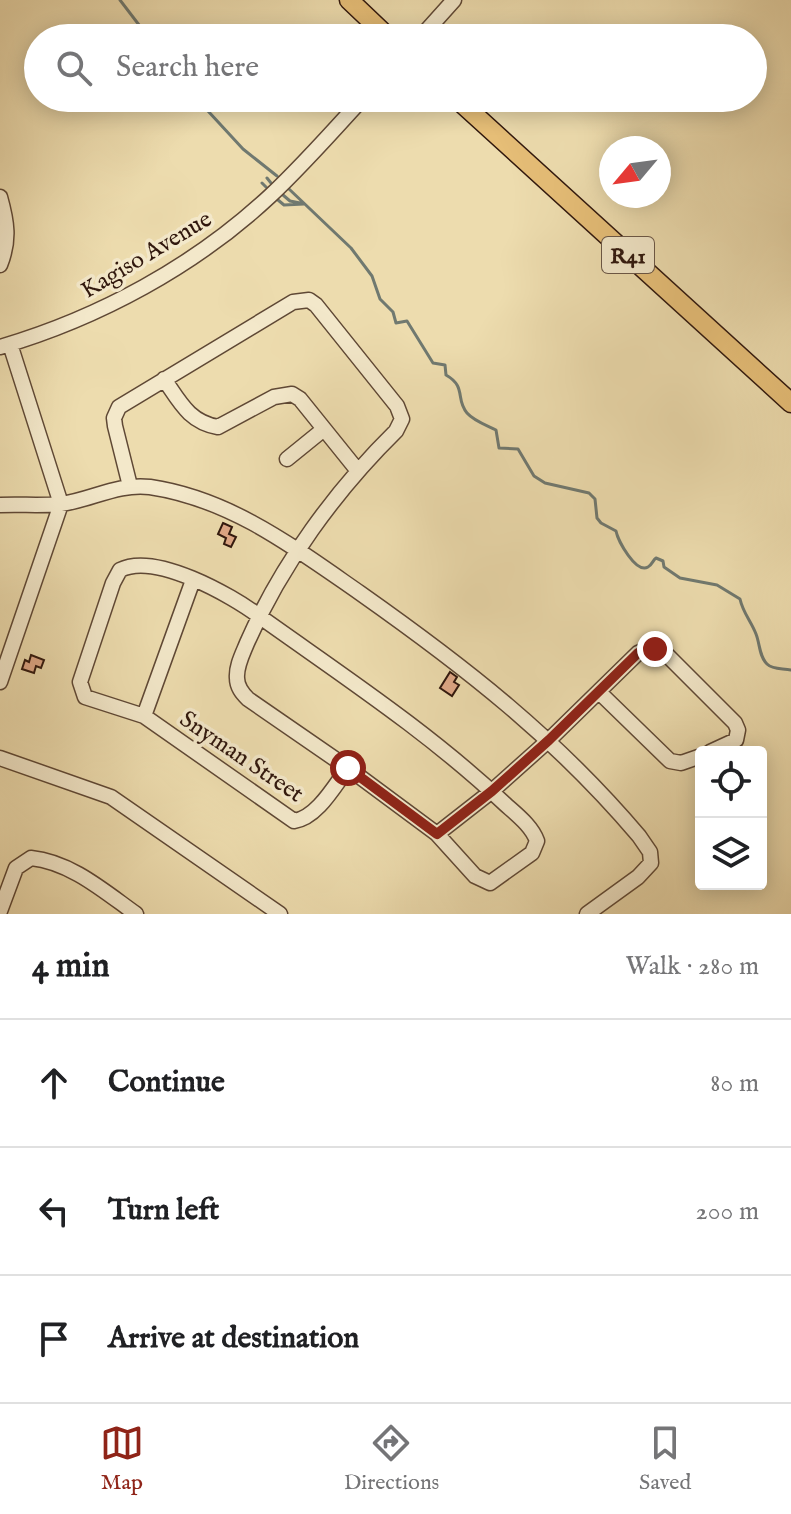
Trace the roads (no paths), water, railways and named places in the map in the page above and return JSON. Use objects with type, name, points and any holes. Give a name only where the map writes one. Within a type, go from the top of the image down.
[{"type":"main road","points":[[349,0],[374,24]]},
{"type":"main road","name":"R41","points":[[471,112],[791,403]]},
{"type":"street","points":[[433,24],[454,0]]},
{"type":"street","name":"Kagiso Avenue","points":[[5,346],[83,318],[185,261],[269,196],[350,112]]},
{"type":"street","points":[[0,265],[8,236],[1,201]]},
{"type":"street","name":"Snyman Street","points":[[164,379],[293,302],[309,300],[316,305],[402,419],[396,431],[358,471],[299,551],[259,616],[238,667],[236,676],[239,688],[248,699],[348,768],[313,812],[303,819],[294,821],[144,716],[92,701],[81,691],[80,682],[120,570],[140,565],[193,580]]},
{"type":"street","points":[[1,675],[61,504],[5,346]]},
{"type":"street","points":[[130,486],[115,426],[116,412],[124,403],[164,379],[190,415],[208,426],[228,424],[286,393],[300,399],[358,471]]},
{"type":"street","points":[[287,459],[324,429]]},
{"type":"street","points":[[0,505],[61,504],[130,486],[164,490],[213,504],[257,524],[299,551],[459,665],[549,740],[639,836],[652,859],[647,869],[587,914]]},
{"type":"street","points":[[144,716],[193,580],[217,588],[259,616],[442,749],[492,791],[535,835],[537,845],[532,853],[494,882],[485,882],[475,876],[437,834],[348,768]]},
{"type":"street","points":[[437,834],[492,791],[638,653],[649,648],[660,650],[735,723],[738,730],[736,740],[723,746]]},
{"type":"street","points":[[599,692],[670,761],[681,763],[695,758]]},
{"type":"street","points":[[0,758],[111,797],[280,914]]},
{"type":"street","points":[[0,911],[16,868],[31,858],[80,875],[136,914]]},
{"type":"waterway","points":[[120,0],[138,24]]},
{"type":"waterway","points":[[209,112],[243,149],[277,176]]},
{"type":"waterway","points":[[267,178],[271,183]]},
{"type":"waterway","points":[[262,183],[266,187]]},
{"type":"waterway","points":[[289,189],[351,248],[372,276],[380,299],[393,312],[396,323],[407,321],[433,363],[445,365],[446,375],[459,389],[467,413],[496,430],[499,448],[518,449],[534,476],[545,483],[589,493],[595,499],[597,518],[616,531],[624,549],[638,566],[648,567],[656,558],[680,578],[717,585],[740,599],[764,661],[772,667],[791,670]]},
{"type":"waterway","points":[[283,195],[290,201],[300,203]]},
{"type":"waterway","points":[[278,200],[284,205],[304,204]]}]
